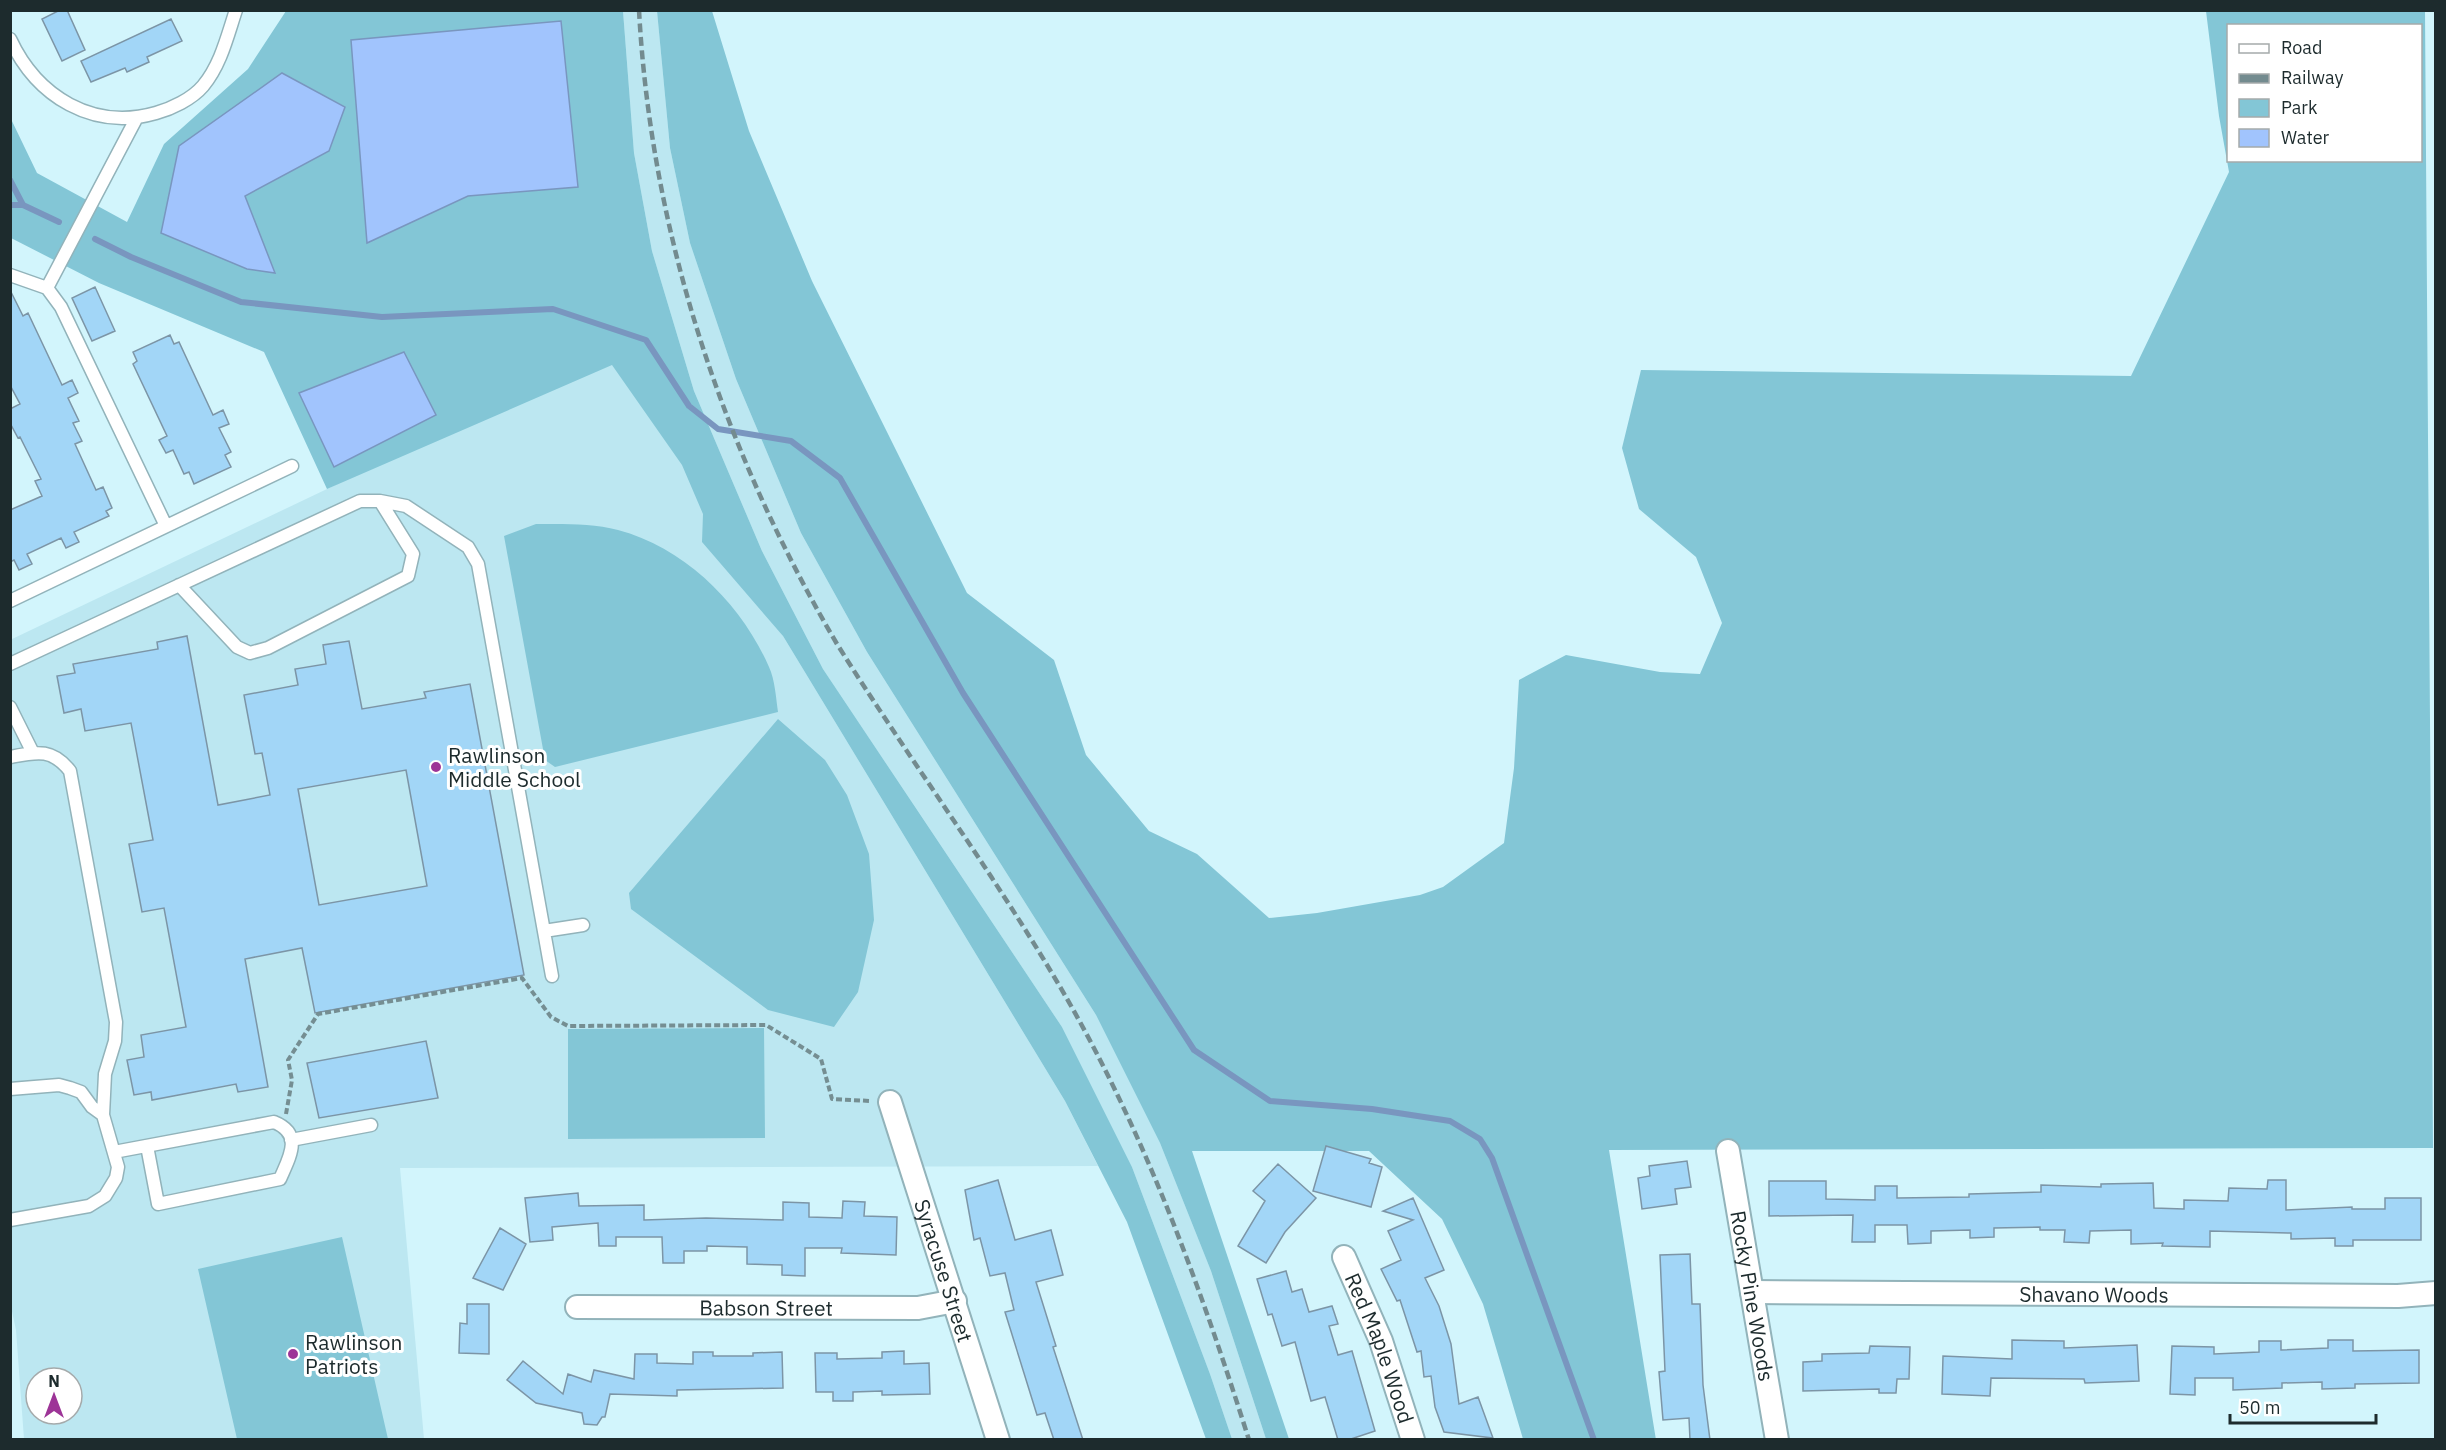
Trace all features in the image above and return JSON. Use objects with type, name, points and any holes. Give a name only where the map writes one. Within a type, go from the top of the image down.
[{"type":"street","name":"Syracuse Street","points":[[890,1102],[999,1440]]},
{"type":"street","name":"Rocky Pine Woods","points":[[1728,1151],[1777,1440]]},
{"type":"street","name":"Red Maple Wood","points":[[1344,1257],[1382,1341],[1413,1440]]},
{"type":"street","name":"Shavano Woods","points":[[1752,1292],[2386,1296],[2436,1293]]},
{"type":"street","name":"Babson Street","points":[[577,1307],[918,1308],[955,1301]]},
{"type":"lane","points":[[10,39],[16,53],[34,79],[60,100],[95,116],[136,119],[170,109],[202,87],[221,59],[236,10]]},
{"type":"lane","points":[[48,288],[136,119]]},
{"type":"lane","points":[[10,275],[48,288],[61,307],[166,526]]},
{"type":"lane","points":[[10,601],[292,466]]},
{"type":"lane","points":[[10,664],[360,501],[380,501],[406,506],[468,547],[478,564],[552,976]]},
{"type":"lane","points":[[179,585],[237,647],[250,653],[268,648],[408,576],[413,554],[380,501]]},
{"type":"lane","points":[[10,707],[33,753]]},
{"type":"lane","points":[[10,757],[33,753],[60,759],[70,771],[116,1022],[115,1041],[105,1074],[104,1115],[118,1167],[116,1178],[105,1196],[89,1206],[10,1220]]},
{"type":"lane","points":[[544,931],[583,925]]},
{"type":"lane","points":[[14,1088],[59,1085],[70,1088],[81,1092],[92,1107],[104,1115]]},
{"type":"lane","points":[[114,1152],[274,1122],[284,1126],[291,1135],[292,1150],[280,1179],[158,1204],[147,1146]]},
{"type":"lane","points":[[291,1140],[371,1125]]},
{"type":"path","points":[[284,1126],[291,1080],[288,1060],[318,1014],[522,978],[551,1017],[568,1026],[766,1025],[821,1059],[832,1099],[890,1102]]},
{"type":"shaded area","points":[[623,11],[657,11],[670,148],[690,243],[736,379],[801,533],[867,652],[1096,1015],[1160,1143],[1211,1271],[1266,1439],[1232,1439],[1132,1167],[1062,1027],[823,669],[762,551],[694,391],[652,251],[634,153]]},
{"type":"shaded area","name":"Rawlinson Middle School","points":[[627,342],[783,636],[1065,1101],[1098,1166],[400,1168],[424,1439],[24,1439],[16,1330],[10,1302],[10,640],[327,489]]},
{"type":"green space","points":[[286,11],[623,11],[634,153],[652,251],[694,391],[762,551],[823,669],[1062,1027],[1132,1167],[1232,1439],[1206,1439],[1127,1222],[1065,1101],[783,636],[702,542],[703,514],[682,465],[612,365],[327,489],[264,352],[99,283],[11,238],[10,117],[37,173],[127,222],[164,144],[248,69]]},
{"type":"green space","points":[[657,11],[712,11],[749,131],[812,281],[967,593],[1054,660],[1086,755],[1149,831],[1197,854],[1269,918],[1317,913],[1420,895],[1443,887],[1504,843],[1514,768],[1519,680],[1566,655],[1660,672],[1700,674],[1722,623],[1696,557],[1639,509],[1622,448],[1641,370],[2131,376],[2229,172],[2227,162],[2422,162],[2422,24],[2227,24],[2227,161],[2206,11],[2425,11],[2433,1148],[1609,1150],[1656,1440],[1523,1439],[1483,1304],[1442,1219],[1369,1151],[1192,1151],[1289,1439],[1266,1439],[1211,1271],[1160,1143],[1096,1015],[867,652],[801,533],[736,379],[690,243],[670,148]]},
{"type":"green space","points":[[536,524],[588,525],[618,530],[666,550],[689,565],[727,601],[758,644],[771,672],[778,712],[555,767],[545,760],[504,536]]},
{"type":"green space","points":[[778,719],[825,760],[847,795],[869,854],[874,920],[858,992],[834,1027],[768,1010],[631,909],[629,893]]},
{"type":"green space","points":[[764,1028],[765,1138],[568,1139],[568,1029]]},
{"type":"green space","name":"Rawlinson Patriots","points":[[342,1237],[388,1439],[237,1439],[198,1269]]},
{"type":"water","points":[[561,21],[578,187],[468,196],[367,243],[351,40]]},
{"type":"water","points":[[282,73],[345,107],[329,151],[245,196],[275,273],[247,269],[161,233],[179,146]]},
{"type":"water","points":[[404,352],[436,415],[334,467],[299,393]]},
{"type":"building","points":[[60,10],[67,10],[85,50],[62,61],[42,19]]},
{"type":"building","points":[[171,19],[182,41],[147,57],[149,62],[127,72],[125,68],[91,82],[81,61]]},
{"type":"building","points":[[95,287],[115,331],[92,341],[72,298]]},
{"type":"building","points":[[10,290],[23,316],[28,313],[62,385],[72,380],[78,393],[68,398],[79,421],[73,423],[82,441],[75,444],[96,490],[103,487],[112,508],[106,511],[109,516],[74,532],[79,542],[66,548],[61,538],[27,554],[32,564],[19,570],[14,560],[10,562],[10,510],[42,496],[35,481],[41,479],[20,437],[18,438],[10,423],[10,409],[20,404],[10,385]]},
{"type":"building","points":[[170,335],[174,344],[179,342],[213,415],[223,410],[229,424],[219,428],[231,452],[225,455],[231,467],[194,484],[189,472],[184,474],[173,450],[166,453],[159,440],[167,436],[133,364],[137,361],[133,352]]},
{"type":"building","points":[[187,636],[218,805],[270,795],[262,753],[255,754],[244,695],[298,685],[295,669],[326,664],[323,645],[349,641],[362,709],[426,698],[424,692],[470,684],[524,975],[315,1013],[302,948],[245,959],[268,1087],[238,1092],[236,1084],[152,1100],[151,1092],[134,1095],[127,1060],[144,1057],[141,1035],[186,1027],[164,908],[142,912],[129,844],[153,840],[131,723],[85,731],[81,709],[64,713],[57,676],[75,673],[73,664],[158,649],[157,642]],"holes":[[[406,770],[427,886],[319,905],[298,789]]]},
{"type":"building","points":[[426,1041],[438,1098],[319,1118],[307,1063]]},
{"type":"building","points":[[1326,1146],[1371,1159],[1369,1163],[1382,1167],[1371,1207],[1313,1191]]},
{"type":"building","points":[[1687,1161],[1691,1187],[1675,1189],[1677,1204],[1642,1209],[1638,1178],[1650,1176],[1649,1166]]},
{"type":"building","points":[[1278,1164],[1316,1198],[1285,1232],[1266,1263],[1238,1246],[1265,1201],[1253,1191]]},
{"type":"building","points":[[998,1180],[1015,1240],[1051,1230],[1063,1275],[1036,1282],[1056,1346],[1053,1347],[1083,1440],[1054,1440],[1045,1413],[1037,1415],[1005,1312],[1014,1310],[1005,1273],[990,1276],[980,1238],[974,1240],[965,1190]]},
{"type":"building","points":[[2268,1180],[2286,1180],[2286,1210],[2352,1207],[2352,1209],[2385,1209],[2385,1198],[2421,1198],[2421,1240],[2353,1240],[2353,1246],[2335,1246],[2335,1238],[2291,1239],[2291,1233],[2210,1231],[2210,1247],[2162,1246],[2163,1243],[2131,1244],[2131,1230],[2090,1231],[2089,1243],[2064,1242],[2065,1230],[2040,1230],[2040,1227],[1994,1228],[1994,1237],[1970,1238],[1970,1230],[1931,1231],[1931,1243],[1908,1244],[1907,1225],[1875,1225],[1875,1242],[1852,1242],[1853,1215],[1769,1216],[1769,1181],[1826,1181],[1826,1199],[1875,1200],[1875,1186],[1897,1186],[1897,1198],[1969,1197],[1969,1194],[2041,1192],[2041,1185],[2101,1187],[2101,1184],[2153,1183],[2154,1208],[2184,1209],[2184,1200],[2228,1201],[2229,1188],[2267,1189]]},
{"type":"building","points":[[578,1193],[579,1206],[644,1205],[644,1220],[706,1218],[783,1220],[783,1202],[809,1203],[809,1217],[842,1218],[843,1201],[865,1202],[864,1216],[897,1217],[896,1255],[841,1253],[842,1248],[805,1248],[805,1276],[782,1275],[782,1265],[747,1264],[747,1247],[707,1246],[707,1251],[684,1251],[684,1263],[663,1263],[662,1237],[616,1237],[616,1246],[599,1246],[598,1223],[552,1227],[553,1240],[530,1242],[525,1198]]},
{"type":"building","points":[[1413,1198],[1444,1270],[1425,1278],[1439,1306],[1451,1344],[1459,1404],[1478,1397],[1493,1438],[1444,1432],[1435,1407],[1431,1376],[1424,1377],[1421,1351],[1417,1352],[1400,1300],[1397,1301],[1381,1269],[1401,1260],[1388,1231],[1413,1220],[1383,1211]]},
{"type":"building","points":[[500,1228],[526,1244],[503,1290],[473,1278]]},
{"type":"building","points":[[1690,1254],[1692,1304],[1700,1304],[1703,1385],[1710,1440],[1690,1440],[1689,1418],[1663,1420],[1659,1372],[1665,1371],[1660,1255]]},
{"type":"building","points":[[1286,1271],[1292,1292],[1302,1289],[1309,1312],[1332,1306],[1338,1324],[1329,1326],[1338,1355],[1352,1351],[1375,1431],[1348,1440],[1338,1440],[1325,1397],[1311,1401],[1295,1342],[1282,1346],[1272,1314],[1268,1315],[1257,1279]]},
{"type":"building","points":[[467,1304],[489,1304],[489,1354],[459,1353],[460,1323],[467,1324]]},
{"type":"building","points":[[2012,1340],[2064,1341],[2064,1348],[2137,1345],[2139,1381],[2085,1383],[2084,1379],[1991,1378],[1990,1396],[1942,1394],[1943,1356],[2012,1359]]},
{"type":"building","points":[[2328,1340],[2353,1340],[2353,1351],[2419,1350],[2419,1383],[2355,1384],[2355,1388],[2322,1389],[2322,1382],[2282,1383],[2282,1388],[2233,1390],[2233,1378],[2195,1378],[2195,1395],[2170,1394],[2172,1346],[2214,1347],[2214,1354],[2259,1352],[2259,1341],[2281,1341],[2281,1350],[2328,1348]]},
{"type":"building","points":[[1870,1346],[1910,1347],[1909,1379],[1897,1379],[1896,1393],[1879,1393],[1879,1389],[1803,1391],[1803,1362],[1822,1361],[1822,1354],[1869,1353]]},
{"type":"building","points":[[904,1351],[904,1364],[929,1363],[930,1394],[882,1395],[882,1391],[853,1392],[853,1401],[833,1401],[833,1392],[816,1392],[815,1353],[837,1353],[837,1359],[882,1358],[882,1352]]},
{"type":"building","points":[[693,1352],[713,1352],[713,1356],[753,1356],[753,1353],[782,1352],[783,1388],[677,1390],[677,1396],[610,1394],[605,1417],[602,1417],[597,1425],[584,1424],[582,1413],[536,1403],[507,1380],[523,1361],[563,1394],[568,1374],[591,1382],[594,1370],[634,1379],[635,1354],[657,1354],[657,1363],[693,1364]]},
{"type":"waterway","points":[[10,180],[23,205]]},
{"type":"waterway","points":[[10,205],[23,205],[59,222]]},
{"type":"waterway","points":[[95,239],[131,257],[241,302],[382,317],[553,309],[646,340],[689,406],[718,429],[791,441],[840,478],[963,693],[1194,1050],[1270,1101],[1372,1109],[1450,1121],[1480,1139],[1492,1158],[1594,1440]]},
{"type":"railway","points":[[639,10],[646,94],[659,177],[677,258],[700,339],[728,418],[760,495],[797,571],[837,644],[1033,941],[1089,1039],[1117,1094],[1167,1207],[1210,1322],[1249,1440]]},
{"type":"place","name":"Rawlinson Middle School","points":[[436,767]]},
{"type":"place","name":"Rawlinson Patriots","points":[[293,1354]]}]
